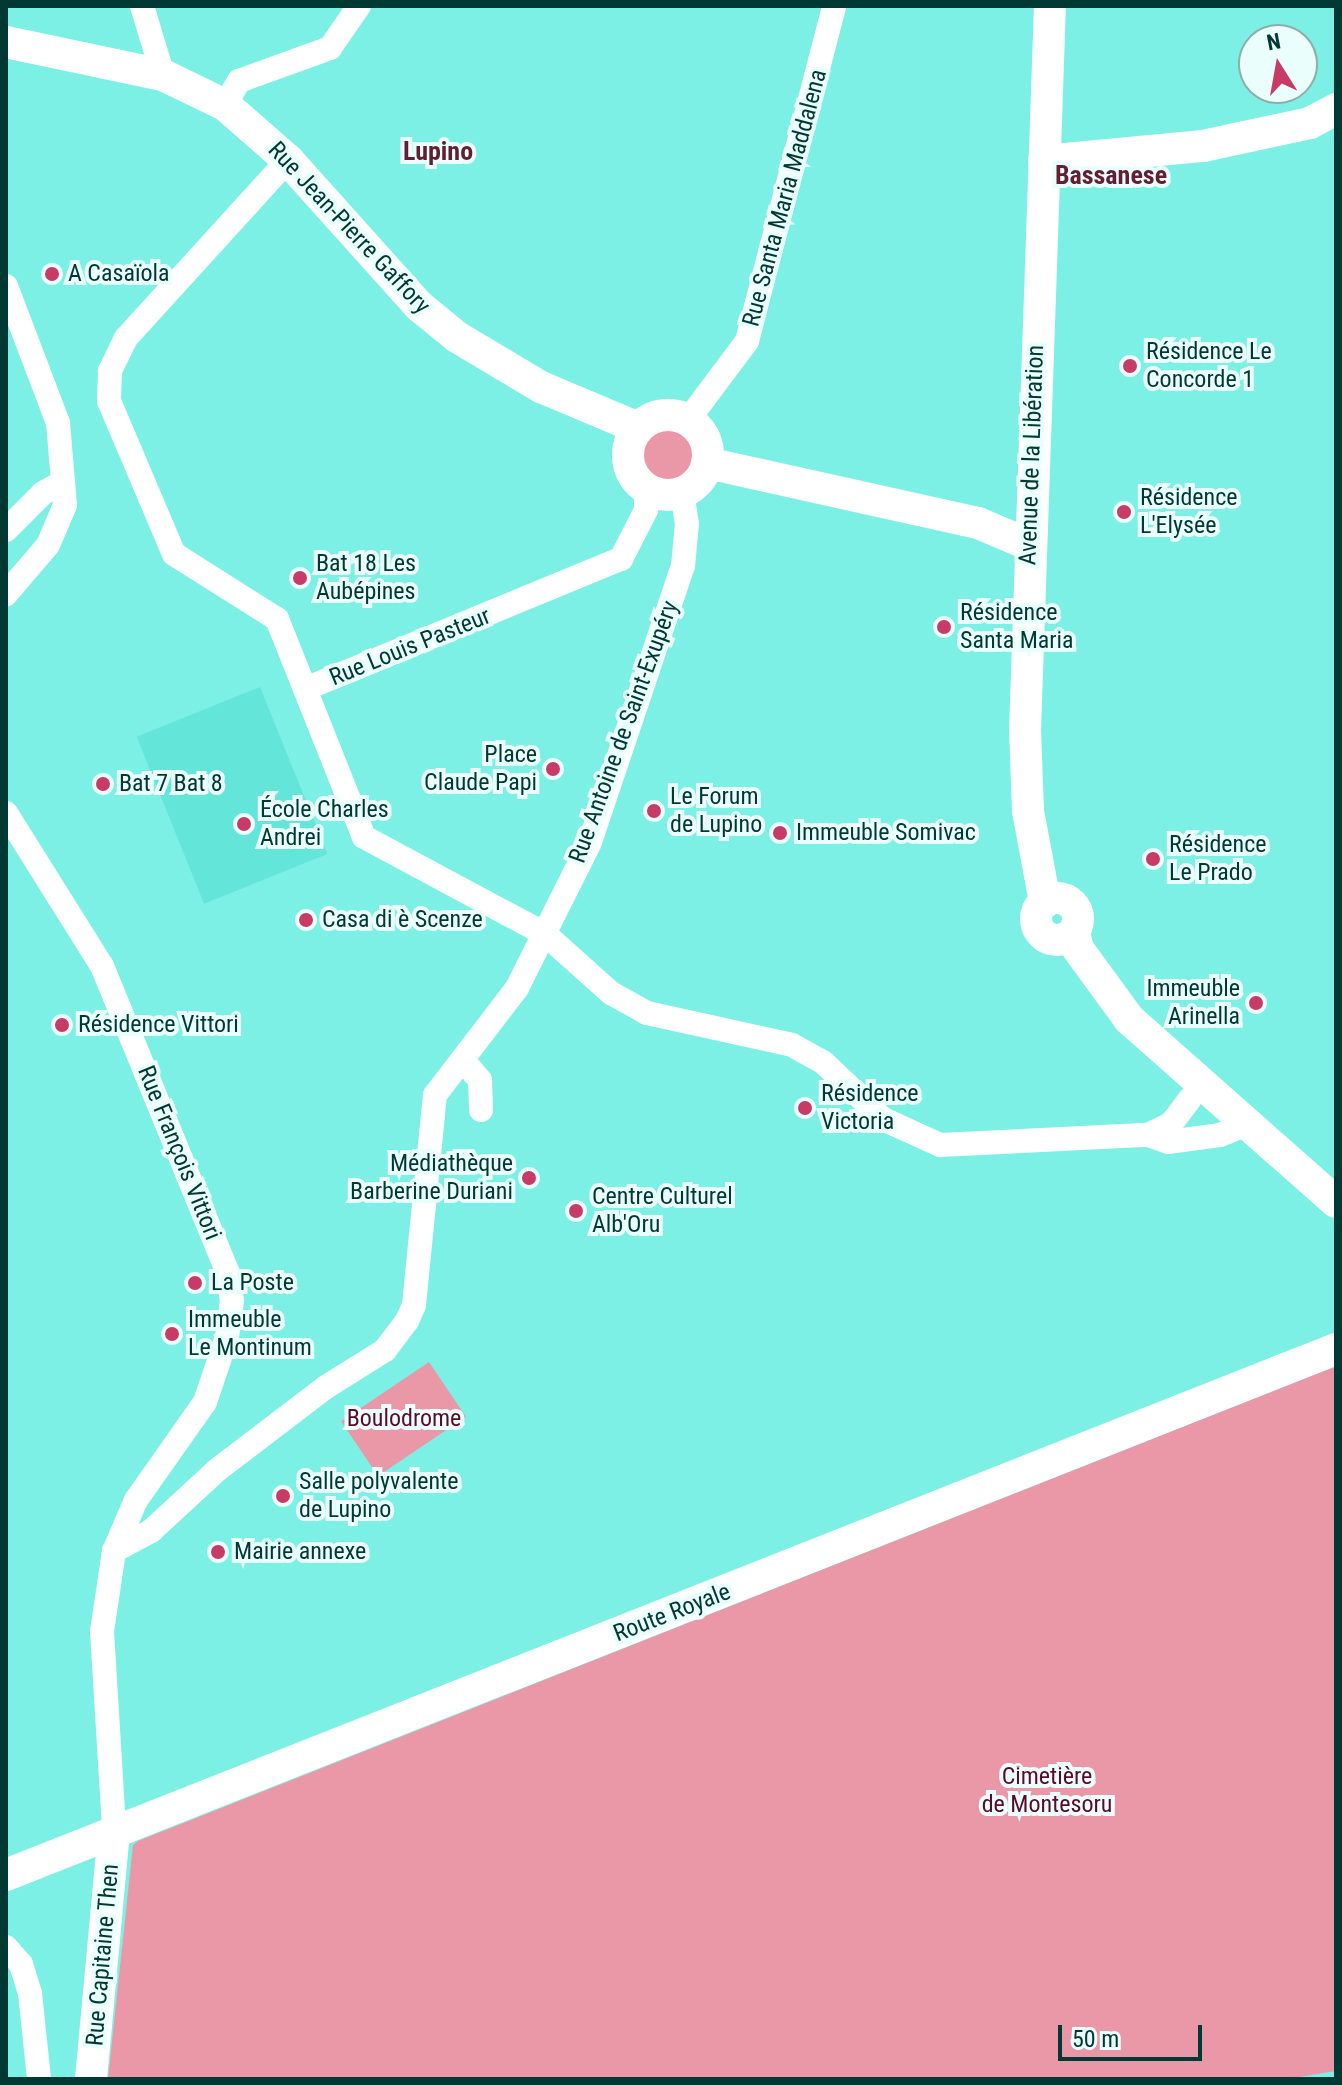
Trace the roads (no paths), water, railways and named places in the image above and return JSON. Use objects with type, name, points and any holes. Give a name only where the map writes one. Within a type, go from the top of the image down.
[{"type":"main road","name":"Avenue de la Libération","points":[[1050,6],[1028,544],[1028,811],[1045,902],[1036,913],[1036,927],[1045,938],[1066,936]]},
{"type":"main road","name":"Rue Jean-Pierre Gaffory","points":[[6,42],[163,75],[225,105],[288,160],[419,306],[457,337],[541,387],[638,428]]},
{"type":"main road","points":[[1044,161],[1203,146],[1310,123],[1336,109]]},
{"type":"main road","points":[[662,415],[688,420],[705,439],[707,463],[703,475],[682,493],[646,489],[628,460],[638,428],[662,415]]},
{"type":"main road","points":[[707,463],[978,523],[1028,544]]},
{"type":"main road","points":[[978,523],[1030,505]]},
{"type":"main road","points":[[1066,936],[1102,1015],[1184,1108],[1245,1125]]},
{"type":"main road","points":[[1066,936],[1129,1019],[1231,1104],[1245,1125],[1333,1196]]},
{"type":"main road","name":"Route Royale","points":[[6,1875],[1336,1349]]},
{"type":"main road","name":"Rue Capitaine Then","points":[[91,2079],[114,1830]]},
{"type":"main road","points":[[54,1855],[83,1869],[108,1897]]},
{"type":"street","points":[[142,6],[163,75]]},
{"type":"street","points":[[225,105],[239,81],[330,48],[359,6]]},
{"type":"street","name":"Rue Santa Maria Maddalena","points":[[688,420],[747,341],[834,6]]},
{"type":"street","name":"Rue Louis Pasteur","points":[[288,160],[126,338],[110,371],[109,401],[174,554],[277,619],[305,689],[621,559],[646,510],[646,489]]},
{"type":"street","points":[[6,286],[58,423],[65,505],[48,545],[6,594]]},
{"type":"street","points":[[6,530],[43,493],[63,482]]},
{"type":"street","name":"Rue Antoine de Saint-Exupéry","points":[[114,1551],[151,1531],[217,1470],[396,1339],[414,1305],[435,1095],[517,988],[590,842],[683,566],[687,524],[682,493]]},
{"type":"street","points":[[305,689],[364,837],[545,934],[611,993],[647,1013],[792,1045],[823,1062],[883,1119],[940,1145],[1148,1135],[1168,1142],[1245,1125]]},
{"type":"street","name":"Rue François Vittori","points":[[6,813],[102,966],[222,1259],[232,1301],[227,1337],[205,1402],[136,1500],[114,1551],[102,1631],[114,1830]]},
{"type":"street","points":[[463,1060],[480,1080],[481,1110]]},
{"type":"street","points":[[1148,1135],[1184,1108],[1190,1139]]},
{"type":"street","points":[[6,1947],[21,1964],[30,1993],[39,2079]]},
{"type":"place","name":"A Casaïola","points":[[52,274]]},
{"type":"place","name":"Résidence Le Concorde 1","points":[[1130,366]]},
{"type":"place","name":"Résidence L'Elysée","points":[[1124,512]]},
{"type":"place","name":"Bat 18 Les Aubépines","points":[[300,578]]},
{"type":"place","name":"Résidence Santa Maria","points":[[944,627]]},
{"type":"place","name":"Place Claude Papi","points":[[553,769]]},
{"type":"place","name":"Bat 7 Bat 8","points":[[103,784]]},
{"type":"place","name":"Le Forum de Lupino","points":[[654,811]]},
{"type":"place","name":"École Charles Andrei","points":[[244,824]]},
{"type":"place","name":"Immeuble Somivac","points":[[780,833]]},
{"type":"place","name":"Résidence Le Prado","points":[[1153,859]]},
{"type":"place","name":"Casa di è Scenze","points":[[306,920]]},
{"type":"place","name":"Immeuble Arinella","points":[[1256,1003]]},
{"type":"place","name":"Résidence Vittori","points":[[62,1025]]},
{"type":"place","name":"Résidence Victoria","points":[[805,1108]]},
{"type":"place","name":"Médiathèque Barberine Duriani","points":[[529,1178]]},
{"type":"place","name":"Centre Culturel Alb'Oru","points":[[576,1211]]},
{"type":"place","name":"La Poste","points":[[195,1283]]},
{"type":"place","name":"Immeuble Le Montinum","points":[[172,1334]]},
{"type":"place","name":"Salle polyvalente de Lupino","points":[[283,1496]]},
{"type":"place","name":"Mairie annexe","points":[[218,1552]]},
{"type":"district","name":"Lupino","points":[[438,152]]},
{"type":"district","name":"Bassanese","points":[[1111,176]]},
{"type":"park label","name":"Boulodrome","points":[[404,1419]]},
{"type":"park label","name":"Cimetière de Montesoru","points":[[1047,1791]]}]
